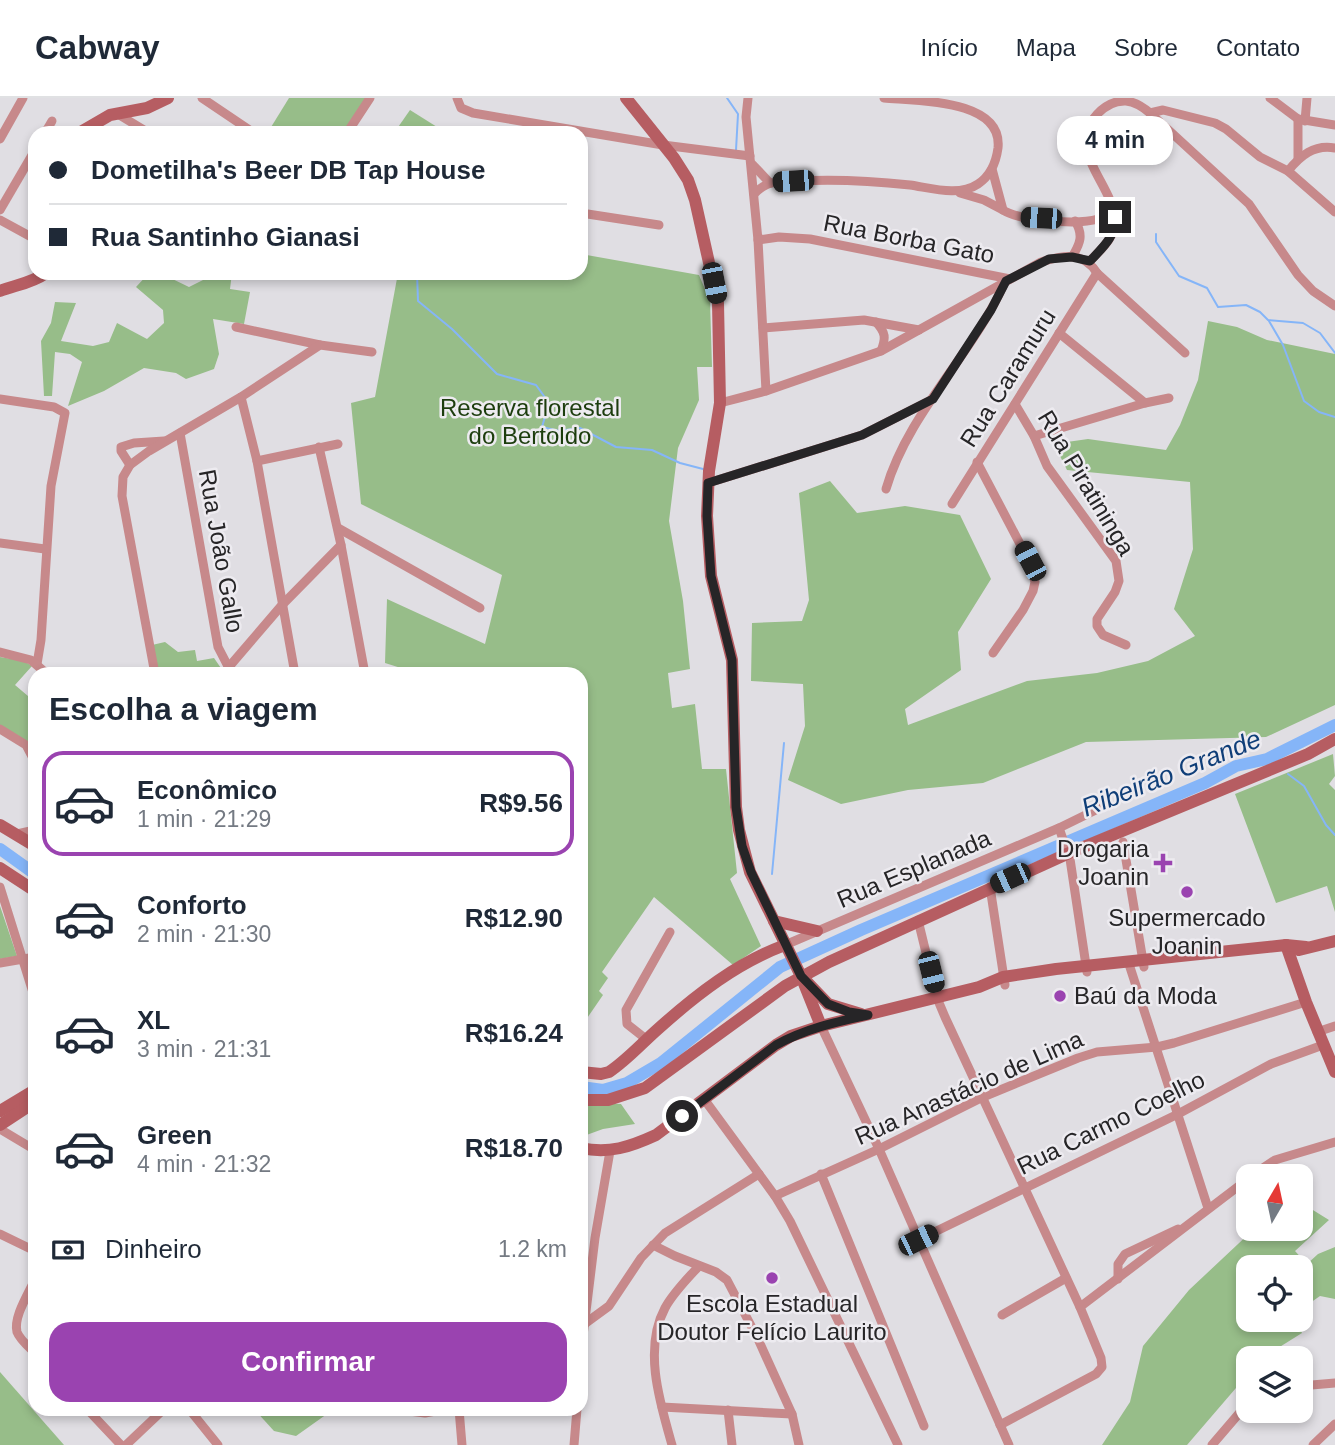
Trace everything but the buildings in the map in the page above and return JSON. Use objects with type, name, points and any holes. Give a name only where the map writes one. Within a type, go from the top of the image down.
[{"type":"street","points":[[0,139],[23,98]]},
{"type":"street","points":[[90,126],[116,113],[159,104],[168,98]]},
{"type":"street","points":[[202,98],[244,126]]},
{"type":"street","points":[[352,126],[370,98]]},
{"type":"street","points":[[626,98],[682,169],[695,200],[718,303],[720,403],[708,483],[707,516],[711,576],[732,660],[739,830],[751,872],[879,1149],[1009,1445]]},
{"type":"street","points":[[748,98],[747,117],[758,240],[766,391]]},
{"type":"street","points":[[884,98],[936,100],[978,113],[992,125],[998,137],[992,169],[976,186],[955,191]]},
{"type":"street","points":[[1270,98],[1301,120],[1334,126]]},
{"type":"street","points":[[1298,159],[1301,120],[1307,98]]},
{"type":"street","points":[[456,99],[461,108],[473,113],[535,126]]},
{"type":"street","points":[[1090,261],[1104,247],[1114,231],[1115,217],[1087,152],[1087,131],[1091,122],[1112,103],[1129,101],[1150,113],[1249,204],[1298,275],[1313,291],[1335,306]]},
{"type":"street","points":[[136,110],[140,126]]},
{"type":"street","points":[[1150,113],[1163,110],[1215,123],[1260,157],[1288,171],[1335,212]]},
{"type":"street","points":[[116,113],[137,126]]},
{"type":"street","points":[[49,126],[52,121]]},
{"type":"street","points":[[588,137],[663,145],[751,160],[770,183]]},
{"type":"street","points":[[1288,171],[1298,159],[1317,147],[1335,148]]},
{"type":"street","points":[[0,209],[28,162]]},
{"type":"street","points":[[992,169],[1003,210]]},
{"type":"street","points":[[754,194],[770,183],[866,180],[955,191],[984,200],[1020,217],[1075,221],[1098,218],[1112,209]]},
{"type":"street","points":[[588,213],[659,225]]},
{"type":"street","points":[[0,221],[28,235]]},
{"type":"street","points":[[1072,257],[1080,244],[1081,235],[1075,221]]},
{"type":"street","name":"Rua Borba Gato","points":[[758,240],[779,237],[810,239],[1008,280]]},
{"type":"street","points":[[720,403],[766,391],[881,351],[1041,262],[1072,257],[1090,261],[1097,273],[1185,353]]},
{"type":"street","name":"Rua Caramuru","points":[[952,504],[1097,273]]},
{"type":"street","points":[[21,283],[28,278]]},
{"type":"street","points":[[0,291],[35,280]]},
{"type":"street","points":[[886,489],[896,460],[1008,280]]},
{"type":"street","points":[[763,328],[832,321],[875,321],[919,330]]},
{"type":"street","points":[[875,321],[885,337],[881,351]]},
{"type":"street","points":[[236,327],[320,345],[372,352]]},
{"type":"street","points":[[1059,333],[1145,403]]},
{"type":"street","points":[[154,667],[122,496],[121,485],[129,466],[320,345]]},
{"type":"street","points":[[241,397],[257,461],[294,667]]},
{"type":"street","points":[[1034,436],[1169,398]]},
{"type":"street","points":[[0,399],[54,407],[64,411],[65,416],[53,471],[37,664]]},
{"type":"street","points":[[708,483],[862,435],[933,399]]},
{"type":"street","name":"Rua Piratininga","points":[[1015,404],[1034,436],[1047,466],[1115,562],[1119,581],[1097,620],[1097,626],[1103,635],[1126,645]]},
{"type":"street","name":"Rua João Gallo","points":[[180,433],[218,648],[228,667]]},
{"type":"street","points":[[129,466],[121,447],[134,443],[166,441]]},
{"type":"street","points":[[257,461],[338,444]]},
{"type":"street","points":[[319,447],[338,528],[364,667]]},
{"type":"street","points":[[977,462],[1030,561],[1035,582],[1033,592],[1023,610],[993,653]]},
{"type":"street","points":[[338,528],[480,608]]},
{"type":"street","points":[[0,543],[45,549]]},
{"type":"street","points":[[233,667],[282,606],[341,545]]},
{"type":"street","points":[[0,652],[26,658],[40,667]]},
{"type":"street","points":[[0,729],[26,744],[28,748]]},
{"type":"street","points":[[588,1100],[608,1100],[645,1088],[799,972],[1068,850],[1308,754],[1335,739]]},
{"type":"street","name":"Rua Esplanada","points":[[788,950],[817,931],[1060,831],[1108,804]]},
{"type":"street","points":[[0,825],[28,842]]},
{"type":"street","points":[[16,834],[28,831]]},
{"type":"street","points":[[1060,831],[1068,850],[1087,969]]},
{"type":"street","points":[[1123,842],[1143,963]]},
{"type":"street","points":[[0,867],[28,886]]},
{"type":"street","points":[[0,887],[28,972]]},
{"type":"street","points":[[990,887],[1004,981]]},
{"type":"street","points":[[918,920],[937,998],[1080,1307],[1099,1352],[1102,1367],[1096,1374],[1000,1425]]},
{"type":"street","points":[[774,922],[817,931]]},
{"type":"street","points":[[767,952],[774,922]]},
{"type":"street","points":[[646,1040],[627,1024],[626,1010],[670,932]]},
{"type":"street","points":[[588,1149],[610,1151],[634,1146],[656,1135],[776,1045],[791,1036],[821,1026],[1004,981],[1129,964],[1306,947],[1335,941]]},
{"type":"street","points":[[1287,949],[1335,1072]]},
{"type":"street","points":[[588,1073],[609,1072],[722,977],[767,952],[788,950]]},
{"type":"street","points":[[0,963],[28,959]]},
{"type":"street","points":[[1129,964],[1208,1208]]},
{"type":"street","points":[[799,972],[828,1004],[849,1012],[868,1015]]},
{"type":"street","name":"Rua Anastácio de Lima","points":[[775,1196],[879,1149],[983,1097],[1087,1054],[1157,1047],[1306,1002]]},
{"type":"street","points":[[1317,1031],[1335,1026]]},
{"type":"street","name":"Rua Carmo Coelho","points":[[918,1240],[1178,1114],[1255,1072],[1323,1045]]},
{"type":"street","points":[[0,1111],[28,1094]]},
{"type":"street","points":[[704,1099],[775,1196],[790,1221],[898,1445]]},
{"type":"street","points":[[28,1107],[0,1127],[28,1145]]},
{"type":"street","points":[[1269,1164],[1335,1142]]},
{"type":"street","points":[[588,1285],[610,1151]]},
{"type":"street","points":[[588,1321],[608,1306],[653,1245],[678,1224],[759,1174]]},
{"type":"street","points":[[821,1174],[924,1426]]},
{"type":"street","points":[[1080,1307],[1236,1187]]},
{"type":"street","points":[[1118,1279],[1118,1264],[1125,1254],[1186,1226]]},
{"type":"street","points":[[0,1234],[28,1248]]},
{"type":"street","points":[[653,1245],[723,1276],[732,1287],[792,1414],[799,1445]]},
{"type":"street","points":[[672,1445],[654,1366],[655,1347],[661,1317],[675,1293],[699,1266]]},
{"type":"street","points":[[1002,1315],[1066,1278]]},
{"type":"street","points":[[28,1294],[16,1329],[28,1345]]},
{"type":"street","points":[[1313,1384],[1335,1383]]},
{"type":"street","points":[[662,1407],[792,1414]]},
{"type":"street","points":[[728,1410],[732,1445]]},
{"type":"street","points":[[94,1416],[123,1445],[156,1416]]},
{"type":"street","points":[[195,1416],[218,1445]]},
{"type":"street","points":[[460,1416],[462,1445]]},
{"type":"street","points":[[574,1445],[576,1416]]},
{"type":"street","points":[[1212,1445],[1236,1417]]},
{"type":"street","points":[[1313,1445],[1335,1424]]},
{"type":"green space","points":[[289,98],[366,98],[353,126],[272,126]]},
{"type":"green space","points":[[410,110],[435,126],[399,126]]},
{"type":"green space","name":"Reserva florestal do Bertoldo","points":[[588,255],[699,275],[710,301],[712,367],[697,367],[699,400],[678,448],[669,521],[683,601],[690,669],[668,673],[672,708],[695,704],[702,769],[726,769],[737,873],[730,879],[761,946],[733,965],[654,897],[602,972],[608,978],[599,991],[603,995],[588,1017],[588,667],[398,667],[385,663],[387,599],[485,644],[502,575],[361,504],[351,403],[375,397],[397,280],[588,280]]},
{"type":"green space","points":[[142,280],[174,280],[189,287],[203,280],[231,280],[230,289],[250,292],[244,324],[213,319],[219,354],[214,369],[186,379],[176,373],[144,368],[104,391],[68,406],[82,362],[70,354],[55,352],[52,396],[44,396],[41,341],[51,323],[55,302],[76,303],[61,341],[93,346],[109,342],[117,323],[147,339],[164,323],[163,310],[136,287]]},
{"type":"green space","points":[[1208,321],[1237,327],[1267,340],[1335,354],[1335,705],[1266,737],[1086,742],[983,783],[908,790],[841,804],[788,780],[805,726],[803,684],[751,681],[752,623],[802,621],[809,600],[799,493],[830,481],[857,513],[905,506],[960,515],[991,579],[958,632],[961,670],[905,709],[908,725],[1027,681],[1097,673],[1148,661],[1195,636],[1174,609],[1193,549],[1190,482],[1067,470],[1059,454],[1067,442],[1088,439],[1166,450],[1180,425],[1198,380]]},
{"type":"green space","points":[[165,642],[178,652],[195,650],[197,661],[214,658],[220,667],[157,667],[152,645]]},
{"type":"green space","points":[[0,657],[24,661],[32,666],[28,667],[15,685],[28,696],[28,745],[0,725]]},
{"type":"green space","points":[[1333,754],[1335,776],[1329,784],[1335,790],[1335,912],[1327,886],[1276,903],[1235,794]]},
{"type":"green space","points":[[0,906],[17,956],[0,959]]},
{"type":"green space","points":[[588,1102],[621,1104],[635,1124],[588,1134]]},
{"type":"green space","points":[[1313,1210],[1329,1220],[1313,1235]]},
{"type":"green space","points":[[1241,1241],[1306,1241],[1295,1251],[1299,1255],[1236,1255],[1236,1332],[1302,1333],[1281,1346],[1236,1346],[1236,1388],[1187,1445],[1102,1445],[1130,1402],[1143,1346],[1189,1290]]},
{"type":"green space","points":[[1335,1247],[1335,1299],[1320,1296],[1313,1301],[1313,1259]]},
{"type":"green space","points":[[0,1372],[28,1404],[28,1416],[39,1416],[64,1445],[0,1445]]},
{"type":"green space","points":[[260,1416],[324,1416],[296,1436],[274,1431]]},
{"type":"waterway","points":[[727,98],[738,114],[736,150]]},
{"type":"waterway","points":[[1156,234],[1156,242],[1179,276],[1207,288],[1218,307],[1246,305],[1260,312],[1268,320],[1303,323],[1320,333],[1335,353]]},
{"type":"waterway","points":[[417,280],[418,301],[452,329],[497,374],[536,385],[549,403],[542,427],[559,431],[580,428],[616,447],[652,450],[680,463],[703,469]]},
{"type":"waterway","points":[[1269,321],[1283,345],[1304,401],[1319,412],[1335,417]]},
{"type":"waterway","name":"Ribeirão Grande","points":[[588,1088],[603,1090],[627,1083],[661,1063],[780,967],[1205,783],[1236,766],[1267,759],[1335,725]]},
{"type":"waterway","points":[[772,874],[784,743]]},
{"type":"waterway","name":"Ribeirão Grande","points":[[1274,756],[1277,759]]},
{"type":"waterway","points":[[1288,774],[1304,786],[1326,825],[1335,835]]},
{"type":"waterway","name":"Ribeirão Grande","points":[[0,849],[28,869]]},
{"type":"place","name":"Drogaria Joanin","points":[[1163,863]]},
{"type":"place","name":"Supermercado Joanin","points":[[1187,892]]},
{"type":"place","name":"Baú da Moda","points":[[1060,996]]},
{"type":"place","name":"Escola Estadual Doutor Felício Laurito","points":[[772,1278]]},
{"type":"route","points":[[682,1116],[791,1036],[868,1015],[849,1012],[828,1004],[801,976],[751,872],[742,846],[736,807],[732,660],[711,576],[708,483],[862,435],[933,399],[991,310],[1006,281],[1049,259],[1072,257],[1090,261],[1109,240],[1114,231],[1115,217]]}]
